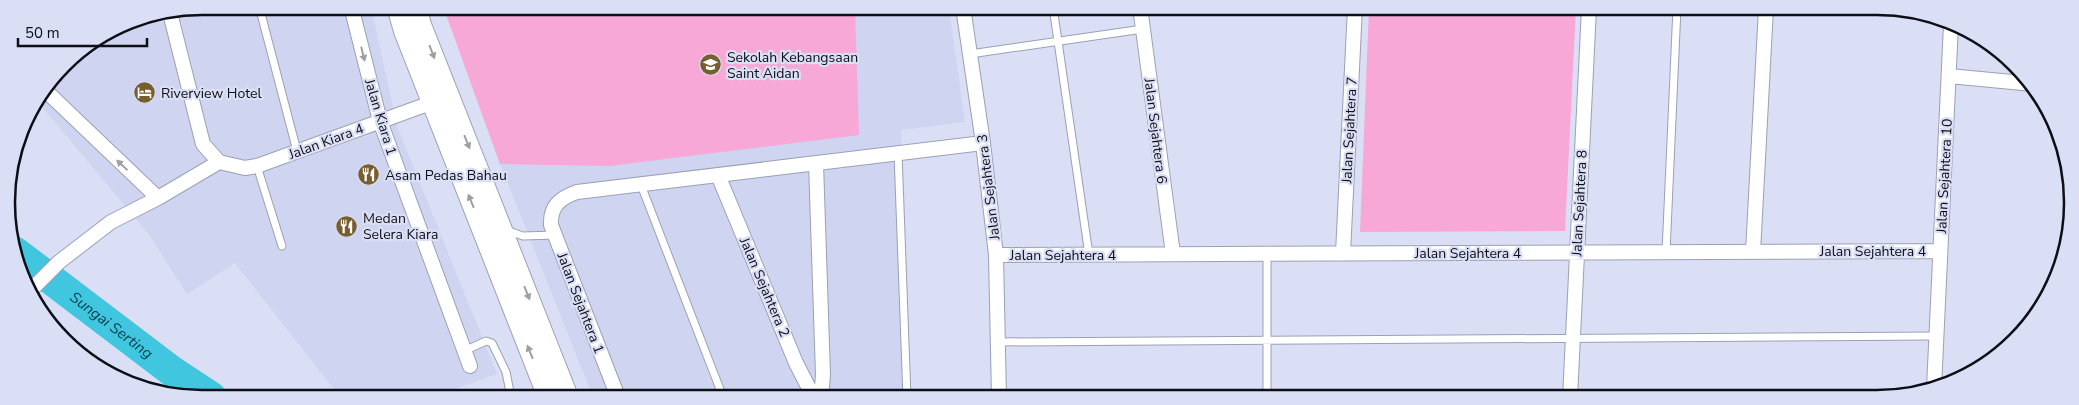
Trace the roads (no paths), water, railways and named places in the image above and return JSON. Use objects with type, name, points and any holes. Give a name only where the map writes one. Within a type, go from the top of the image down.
[{"type":"main road","points":[[400,15],[404,31],[441,100],[501,227],[565,390]]},
{"type":"main road","points":[[418,15],[441,100],[545,390]]},
{"type":"street","name":"Jalan Kiara 1","points":[[353,15],[380,121],[470,366]]},
{"type":"street","name":"Jalan Sejahtera 3","points":[[964,15],[983,143],[996,255],[999,390]]},
{"type":"street","name":"Jalan Sejahtera 6","points":[[1141,15],[1173,254]]},
{"type":"street","name":"Jalan Sejahtera 7","points":[[1343,254],[1355,15]]},
{"type":"street","name":"Jalan Sejahtera 8","points":[[1570,390],[1589,15]]},
{"type":"street","points":[[1753,252],[1766,15]]},
{"type":"street","points":[[35,286],[60,262],[111,222],[158,198],[219,162],[203,144],[171,18]]},
{"type":"street","name":"Jalan Sejahtera 10","points":[[1934,381],[1951,30]]},
{"type":"street","points":[[1948,76],[2020,83]]},
{"type":"street","points":[[50,94],[158,198]]},
{"type":"street","name":"Jalan Kiara 4","points":[[219,162],[244,168],[257,166],[441,100]]},
{"type":"street","points":[[641,184],[983,143]]},
{"type":"street","points":[[816,163],[823,375],[822,390]]},
{"type":"street","name":"Jalan Sejahtera 2","points":[[718,175],[796,363],[810,390]]},
{"type":"street","name":"Jalan Sejahtera 1","points":[[615,390],[555,235],[551,219],[553,208],[561,200],[578,192],[641,184]]},
{"type":"street","name":"Jalan Sejahtera 4","points":[[996,255],[1940,251]]},
{"type":"lane","points":[[261,15],[298,151]]},
{"type":"lane","points":[[1054,15],[1089,254]]},
{"type":"lane","points":[[1666,252],[1677,15]]},
{"type":"lane","points":[[970,54],[1143,29]]},
{"type":"lane","points":[[898,153],[907,390]]},
{"type":"lane","points":[[257,166],[282,246]]},
{"type":"lane","points":[[641,184],[720,390]]},
{"type":"lane","points":[[501,227],[523,236],[555,235]]},
{"type":"lane","points":[[1267,254],[1268,390]]},
{"type":"lane","points":[[998,342],[1936,336]]},
{"type":"lane","points":[[464,351],[486,341],[492,343],[506,372],[510,390]]},
{"type":"waterway","name":"Sungai Serting","points":[[23,258],[173,372],[200,390]]},
{"type":"place","name":"Sekolah Kebangsaan Saint Aidan","points":[[711,65]]},
{"type":"place","name":"Riverview Hotel","points":[[145,93]]},
{"type":"place","name":"Asam Pedas Bahau","points":[[369,175]]},
{"type":"place","name":"Medan Selera Kiara","points":[[347,226]]}]
